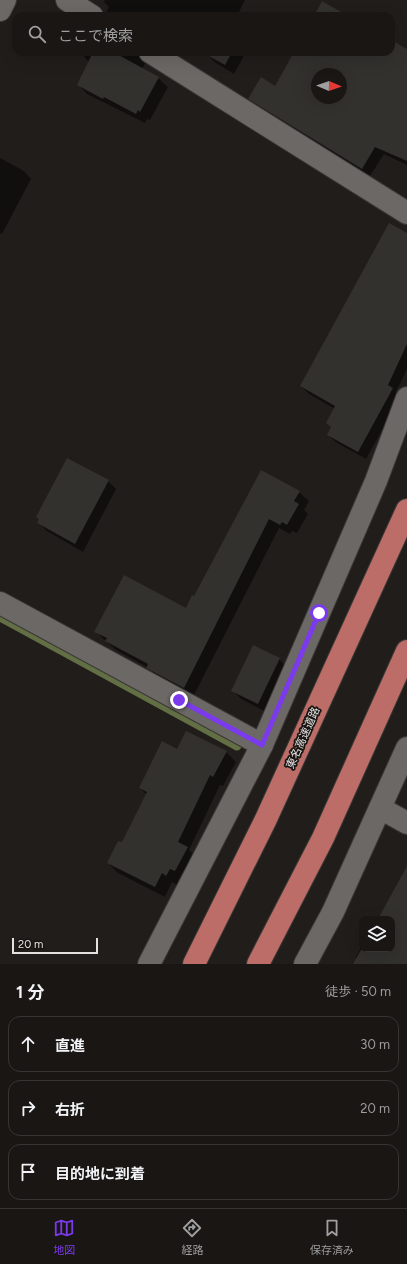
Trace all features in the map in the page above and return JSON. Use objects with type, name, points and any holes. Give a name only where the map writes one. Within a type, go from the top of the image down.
[{"type":"highway","name":"東名高速道路","points":[[194,964],[266,819],[407,510]]},
{"type":"highway","points":[[258,964],[323,838],[407,651]]},
{"type":"street","points":[[0,10],[5,0]]},
{"type":"street","points":[[67,0],[86,12]]},
{"type":"street","points":[[156,56],[407,213]]},
{"type":"street","points":[[149,964],[262,745],[376,481],[407,398]]},
{"type":"street","points":[[0,603],[262,745]]},
{"type":"street","points":[[306,964],[333,912],[407,748]]},
{"type":"street","points":[[380,808],[407,823]]},
{"type":"building","points":[[322,1],[341,12],[316,12]]},
{"type":"building","points":[[395,42],[407,49],[407,161],[375,147],[362,169],[248,99],[261,77],[275,86],[292,56],[395,56]]},
{"type":"building","points":[[91,56],[120,56],[159,77],[140,112],[138,110],[136,114],[77,85]]},
{"type":"building","points":[[209,56],[230,56],[225,65]]},
{"type":"building","points":[[389,223],[407,233],[407,344],[388,385],[393,388],[358,452],[327,435],[331,427],[326,423],[335,406],[300,386]]},
{"type":"building","points":[[67,458],[109,480],[75,544],[37,523],[39,519],[36,517]]},
{"type":"building","points":[[261,470],[300,491],[294,501],[299,504],[287,525],[282,522],[280,525],[269,519],[184,688],[146,668],[148,664],[105,641],[107,638],[94,632],[124,575],[186,608],[192,595],[194,596]]},
{"type":"building","points":[[253,645],[280,658],[258,704],[231,691]]},
{"type":"building","points":[[186,731],[227,751],[213,777],[210,775],[178,842],[188,847],[175,871],[170,869],[166,876],[162,873],[155,887],[107,863],[118,841],[122,842],[147,792],[139,788],[162,741],[177,749]]},
{"type":"building","points":[[407,866],[407,964],[353,964],[360,952],[395,952],[395,916],[380,916]]},
{"type":"waterway","points":[[0,617],[237,746]]},
{"type":"route","points":[[179,700],[262,745],[319,613]]}]
